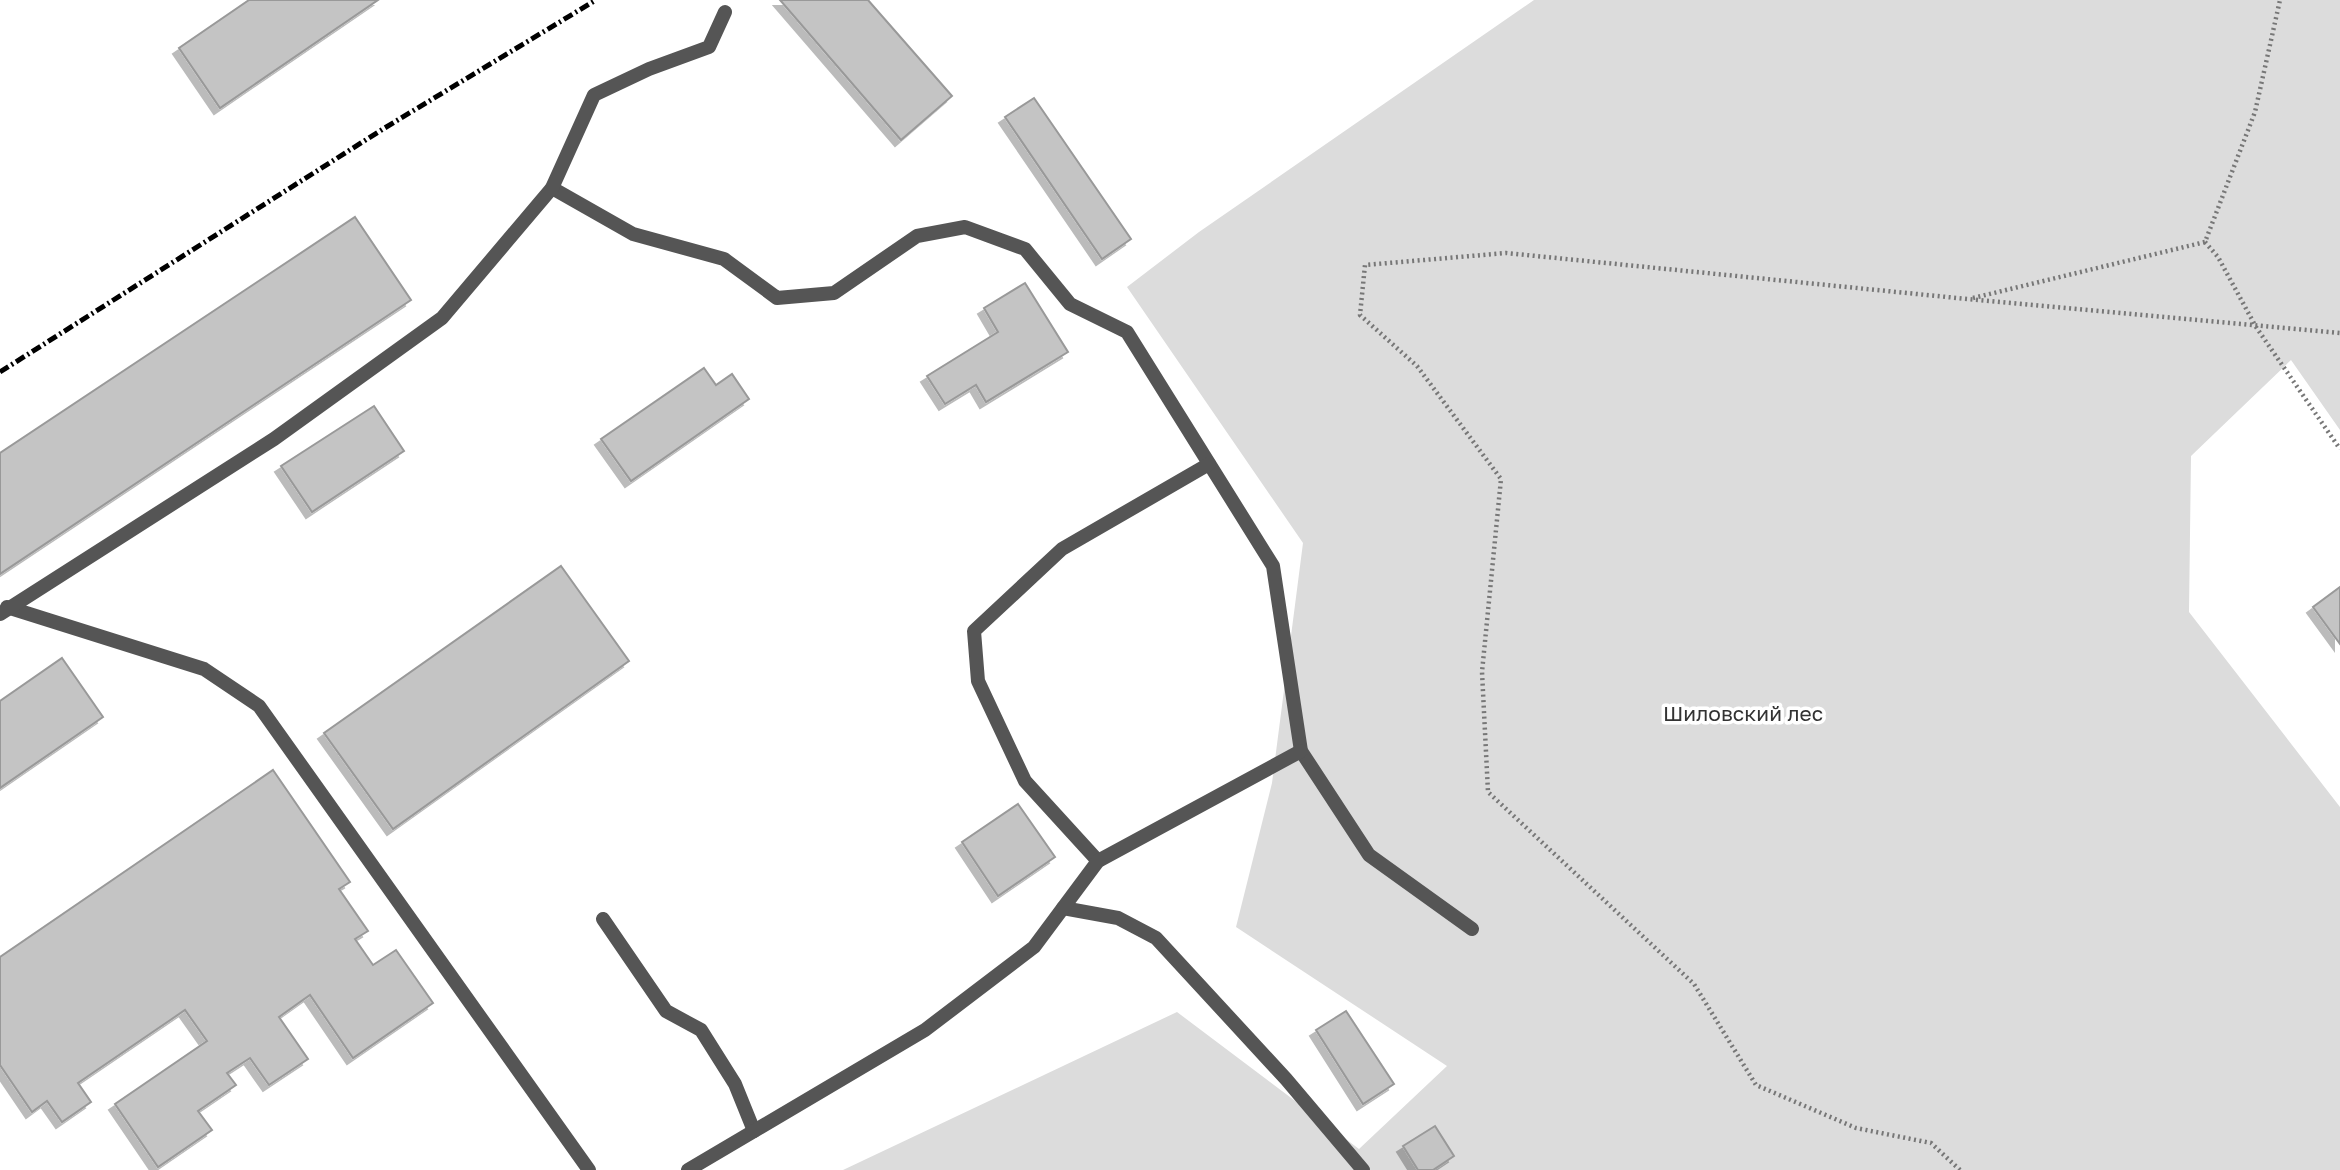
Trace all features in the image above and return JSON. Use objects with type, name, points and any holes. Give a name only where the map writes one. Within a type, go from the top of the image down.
[{"type":"lane","points":[[4,609],[274,439],[442,318],[552,188],[594,95],[649,69],[709,47],[725,12]]},
{"type":"lane","points":[[552,188],[633,234],[724,259],[777,298],[834,293],[917,236],[965,227],[1025,249],[1070,304],[1127,332],[1273,566],[1301,751],[1369,855],[1472,929]]},
{"type":"lane","points":[[1098,861],[1025,781],[978,681],[974,631],[1062,549],[1209,464]]},
{"type":"lane","points":[[4,609],[204,669],[259,706],[589,1170]]},
{"type":"lane","points":[[688,1170],[925,1030],[1034,947],[1098,861],[1301,751]]},
{"type":"lane","points":[[1063,908],[1118,918],[1156,938],[1286,1079],[1363,1170]]},
{"type":"lane","points":[[603,919],[666,1011],[701,1030],[735,1084],[754,1131]]},
{"type":"path","points":[[2205,242],[2255,112],[2280,0]]},
{"type":"path","points":[[1967,299],[2205,242]]},
{"type":"path","points":[[2205,242],[2218,257],[2256,327],[2340,449]]},
{"type":"path","points":[[1960,1170],[1931,1143],[1856,1128],[1756,1084],[1694,984],[1488,792],[1482,672],[1501,479],[1417,366],[1360,315],[1365,265],[1506,253],[2340,333]]},
{"type":"green space","name":"Шиловский лес","points":[[1534,0],[2340,0],[2340,430],[2291,360],[2191,456],[2189,612],[2340,807],[2340,1170],[843,1170],[1177,1012],[1359,1149],[1447,1066],[1236,927],[1272,783],[1303,543],[1127,287],[1199,232]]},
{"type":"building","points":[[249,0],[378,0],[220,108],[179,48]]},
{"type":"building","points":[[780,0],[868,0],[952,96],[901,140]]},
{"type":"building","points":[[1034,98],[1131,239],[1102,259],[1005,117]]},
{"type":"building","points":[[355,217],[411,300],[0,574],[0,453]]},
{"type":"building","points":[[1025,283],[1068,352],[986,402],[976,385],[945,404],[927,376],[998,332],[984,308]]},
{"type":"building","points":[[704,368],[716,385],[732,374],[749,399],[631,481],[601,439]]},
{"type":"building","points":[[374,406],[404,451],[312,512],[281,466]]},
{"type":"building","points":[[561,566],[629,661],[393,829],[324,733]]},
{"type":"building","points":[[2340,587],[2340,644],[2313,607]]},
{"type":"building","points":[[62,658],[103,717],[0,788],[0,701]]},
{"type":"building","points":[[273,770],[350,882],[339,889],[368,931],[355,939],[373,965],[396,950],[433,1003],[353,1058],[310,995],[279,1017],[308,1059],[269,1085],[250,1058],[227,1073],[236,1085],[198,1111],[212,1130],[158,1167],[115,1104],[207,1041],[185,1010],[78,1083],[91,1102],[62,1122],[47,1101],[32,1112],[0,1065],[0,957]]},
{"type":"building","points":[[1018,804],[1055,857],[998,896],[962,842]]},
{"type":"building","points":[[1346,1011],[1394,1084],[1363,1104],[1316,1030]]},
{"type":"building","points":[[1435,1126],[1454,1156],[1433,1170],[1418,1170],[1403,1146]]},
{"type":"railway","points":[[0,372],[383,129],[596,0]]}]
